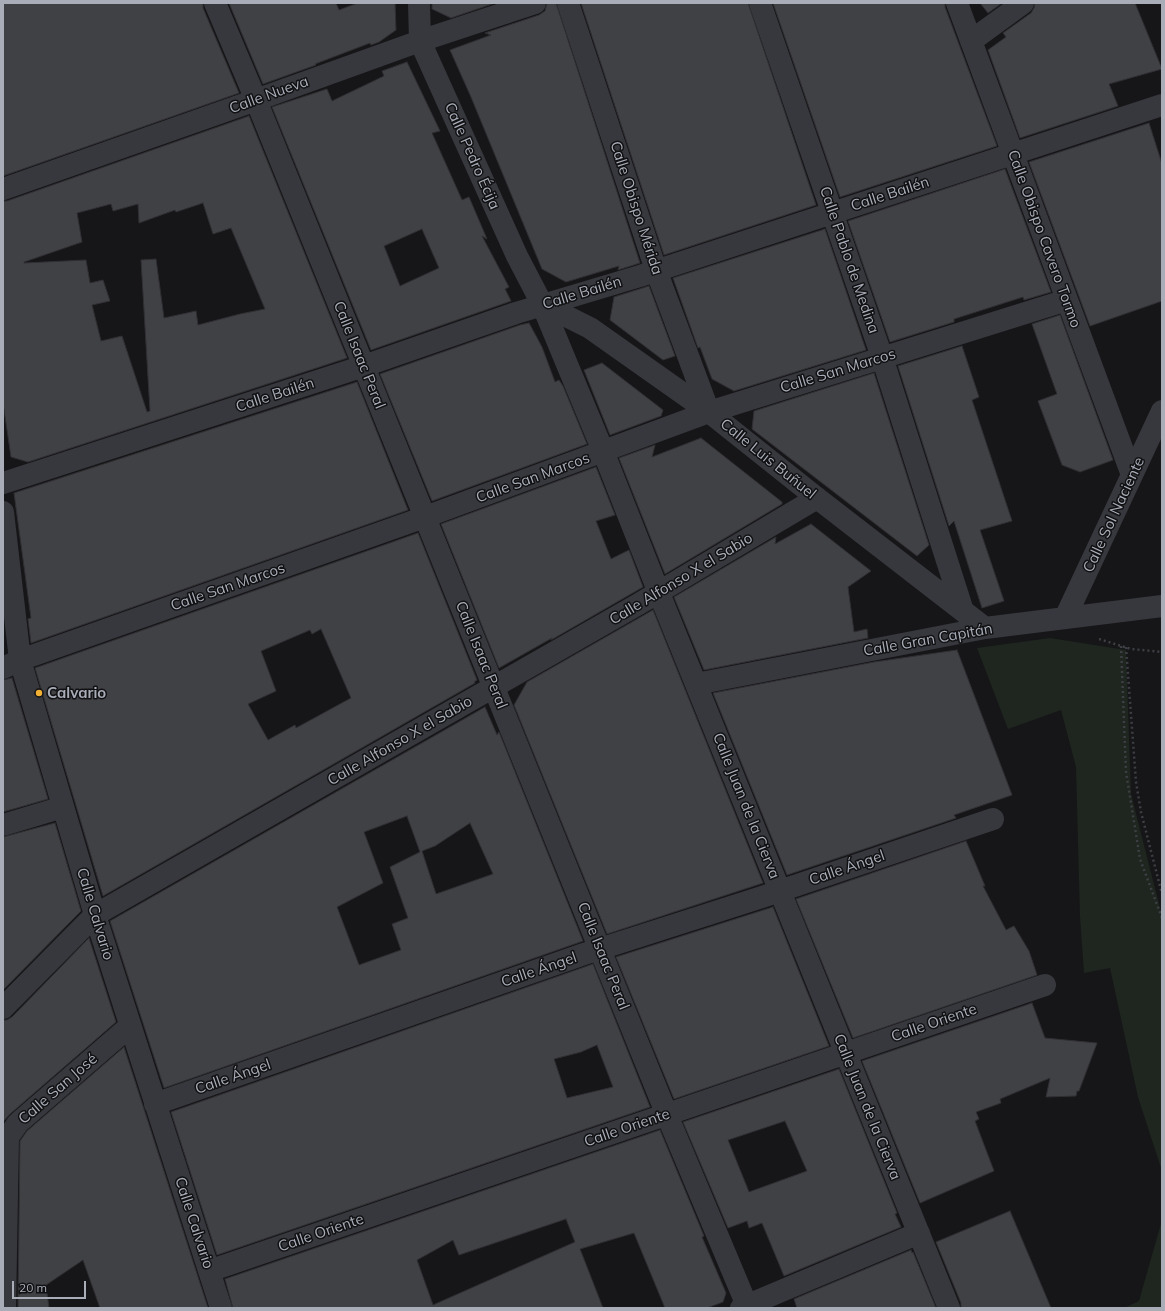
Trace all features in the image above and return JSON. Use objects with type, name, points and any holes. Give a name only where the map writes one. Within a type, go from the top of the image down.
[{"type":"street","name":"Calle Isaac Peral","points":[[215,3],[256,100],[745,1307]]},
{"type":"street","name":"Calle Pedro Écija","points":[[419,3],[420,40],[517,256],[542,304]]},
{"type":"street","name":"Calle Nueva","points":[[3,189],[256,100],[420,40],[535,3]]},
{"type":"street","name":"Calle Obispo Mérida","points":[[568,3],[656,270],[709,412]]},
{"type":"street","name":"Calle Pablo de Medina","points":[[760,3],[882,357],[963,611]]},
{"type":"street","name":"Calle Obispo Cavero Tormo","points":[[956,3],[1132,475]]},
{"type":"street","points":[[971,41],[1023,3]]},
{"type":"street","name":"Calle Bailén","points":[[3,483],[364,366],[542,304],[656,270],[1162,105]]},
{"type":"street","name":"Calle San Marcos","points":[[12,664],[425,517],[709,412],[1067,300]]},
{"type":"street","name":"Calle Luis Buñuel","points":[[542,304],[590,328],[709,412],[985,628]]},
{"type":"street","name":"Calle Juan de la Cierva","points":[[542,304],[603,451],[845,1054],[949,1308]]},
{"type":"street","name":"Calle Sol Naciente","points":[[1066,618],[1162,411]]},
{"type":"street","name":"Calle Alfonso X el Sabio","points":[[3,1008],[95,915],[659,593],[817,498]]},
{"type":"street","name":"Calle Calvario","points":[[3,512],[12,664],[63,807],[130,1026],[221,1308]]},
{"type":"street","name":"Calle Gran Capitán","points":[[696,684],[985,628],[1162,606]]},
{"type":"street","points":[[3,825],[63,807]]},
{"type":"street","name":"Calle Ángel","points":[[155,1104],[601,949],[780,891],[993,819]]},
{"type":"street","name":"Calle Oriente","points":[[209,1271],[1045,985]]},
{"type":"street","name":"Calle San José","points":[[5,1308],[8,1137],[18,1123],[130,1026]]},
{"type":"street","points":[[745,1307],[919,1233]]},
{"type":"path","points":[[1121,646],[1126,772],[1140,859],[1162,918]]},
{"type":"path","points":[[1126,647],[1136,782],[1141,812],[1162,894]]},
{"type":"path","points":[[1131,649],[1162,652]]},
{"type":"shaded area","points":[[1050,638],[1126,650],[1131,794],[1162,916],[1162,1171],[1138,1097],[1110,968],[1084,973],[1080,917],[1076,767],[1061,710],[1008,729],[977,648]]},
{"type":"shaded area","points":[[1162,1220],[1162,1308],[1124,1308],[1139,1301]]},
{"type":"building","points":[[3,3],[203,3],[203,8],[239,93],[3,176]]},
{"type":"building","points":[[229,3],[336,3],[339,10],[358,3],[395,3],[396,30],[379,42],[371,45],[370,43],[315,64],[316,65],[263,84]]},
{"type":"building","points":[[432,3],[495,3],[451,18],[432,9]]},
{"type":"building","points":[[547,3],[556,3],[640,263],[618,270],[619,266],[566,282],[542,269],[450,50],[491,35],[485,33],[539,15],[545,11]]},
{"type":"building","points":[[581,3],[748,3],[816,205],[664,255]]},
{"type":"building","points":[[773,3],[945,3],[945,7],[997,146],[840,197]]},
{"type":"building","points":[[980,3],[1002,3],[988,13]]},
{"type":"building","points":[[1035,3],[1135,3],[1162,69],[1109,84],[1118,106],[1020,138],[988,50],[1006,37],[1003,33],[1031,13]]},
{"type":"building","points":[[407,62],[440,131],[432,133],[462,200],[469,197],[487,239],[482,236],[509,287],[505,289],[511,301],[371,350],[272,107],[327,89],[332,101],[384,76],[382,71]],"holes":[[[422,229],[439,268],[400,286],[384,246]]]},
{"type":"building","points":[[249,116],[347,358],[28,462],[11,457],[3,403],[3,201],[7,201]],"holes":[[[203,203],[213,234],[231,228],[265,309],[198,325],[196,311],[164,318],[156,259],[141,260],[150,411],[147,412],[122,336],[101,341],[92,305],[110,301],[103,280],[90,283],[86,260],[24,263],[82,242],[77,213],[111,204],[113,211],[138,204],[139,223],[175,210],[176,212]]]},
{"type":"building","points":[[1149,123],[1162,164],[1162,301],[1090,326],[1029,162]]},
{"type":"building","points":[[1005,169],[1051,292],[1024,300],[1023,297],[954,319],[954,322],[890,342],[848,221]]},
{"type":"building","points":[[825,229],[866,350],[734,391],[712,379],[700,347],[698,348],[673,278]]},
{"type":"building","points":[[649,286],[675,356],[663,360],[610,320],[614,297]]},
{"type":"building","points":[[1060,315],[1113,460],[1080,472],[1062,465],[1038,401],[1057,394],[1032,324]]},
{"type":"building","points":[[529,323],[542,347],[555,382],[559,380],[563,386],[587,444],[432,501],[380,374]]},
{"type":"building","points":[[962,346],[979,397],[972,400],[1012,521],[980,530],[1004,601],[982,608],[954,521],[949,526],[898,366]]},
{"type":"building","points":[[602,363],[663,410],[661,416],[610,435],[584,370]]},
{"type":"building","points":[[874,373],[929,545],[917,556],[752,429],[754,411]]},
{"type":"building","points":[[357,382],[408,510],[31,643],[28,619],[31,618],[14,493]]},
{"type":"building","points":[[701,438],[782,502],[782,504],[665,574],[619,458],[655,445],[652,457]]},
{"type":"building","points":[[596,467],[615,515],[596,521],[611,559],[629,550],[643,587],[499,668],[441,524]]},
{"type":"building","points":[[811,524],[871,571],[848,587],[854,632],[867,629],[868,638],[704,670],[674,597],[776,537],[775,544]]},
{"type":"building","points":[[418,533],[477,680],[474,682],[475,683],[103,896],[35,668]],"holes":[[[321,629],[351,698],[296,728],[295,725],[268,740],[248,704],[276,691],[261,651],[310,630],[312,634]]]},
{"type":"building","points":[[653,610],[763,883],[607,934],[514,705],[527,682]]},
{"type":"building","points":[[957,650],[1012,795],[954,815],[956,818],[787,875],[713,693],[874,662]]},
{"type":"building","points":[[12,678],[48,799],[3,812],[3,680]]},
{"type":"building","points":[[485,707],[497,735],[499,732],[583,941],[164,1088],[110,921]],"holes":[[[407,816],[420,852],[390,867],[408,918],[392,924],[401,950],[359,965],[337,907],[383,883],[364,832]],[[470,823],[493,874],[436,894],[422,851],[435,846]]]},
{"type":"building","points":[[55,823],[81,911],[3,990],[3,837]]},
{"type":"building","points":[[966,841],[985,886],[983,886],[1006,930],[1014,926],[1029,951],[1037,975],[853,1038],[796,899]]},
{"type":"building","points":[[773,907],[829,1046],[674,1099],[616,957]]},
{"type":"building","points":[[89,938],[116,1022],[10,1114],[3,1122],[3,1020],[7,1020],[12,1017]]},
{"type":"building","points":[[593,964],[650,1107],[217,1255],[171,1112]],"holes":[[[597,1045],[613,1087],[567,1098],[554,1059],[581,1052]]]},
{"type":"building","points":[[1032,1003],[1045,1038],[1097,1043],[1079,1091],[1077,1091],[1076,1096],[1046,1097],[1050,1078],[1000,1099],[1001,1103],[976,1112],[979,1119],[975,1121],[994,1171],[920,1203],[862,1061]]},
{"type":"building","points":[[124,1047],[208,1308],[100,1308],[83,1260],[46,1285],[49,1308],[18,1308],[20,1141],[27,1131]]},
{"type":"building","points":[[839,1069],[897,1213],[895,1214],[901,1227],[784,1276],[762,1223],[749,1228],[747,1221],[728,1228],[683,1122]],"holes":[[[785,1121],[807,1171],[749,1192],[728,1140]]]},
{"type":"building","points":[[660,1130],[704,1236],[702,1237],[726,1293],[723,1302],[707,1308],[665,1308],[634,1233],[580,1249],[603,1308],[233,1308],[225,1279]],"holes":[[[566,1219],[575,1242],[433,1305],[417,1260],[453,1240],[459,1255]]]},
{"type":"building","points":[[1010,1211],[1051,1308],[961,1308],[961,1303],[936,1242]]},
{"type":"building","points":[[911,1250],[936,1308],[797,1308],[794,1299]]},
{"type":"place","name":"Calvario","points":[[39,693]]}]
